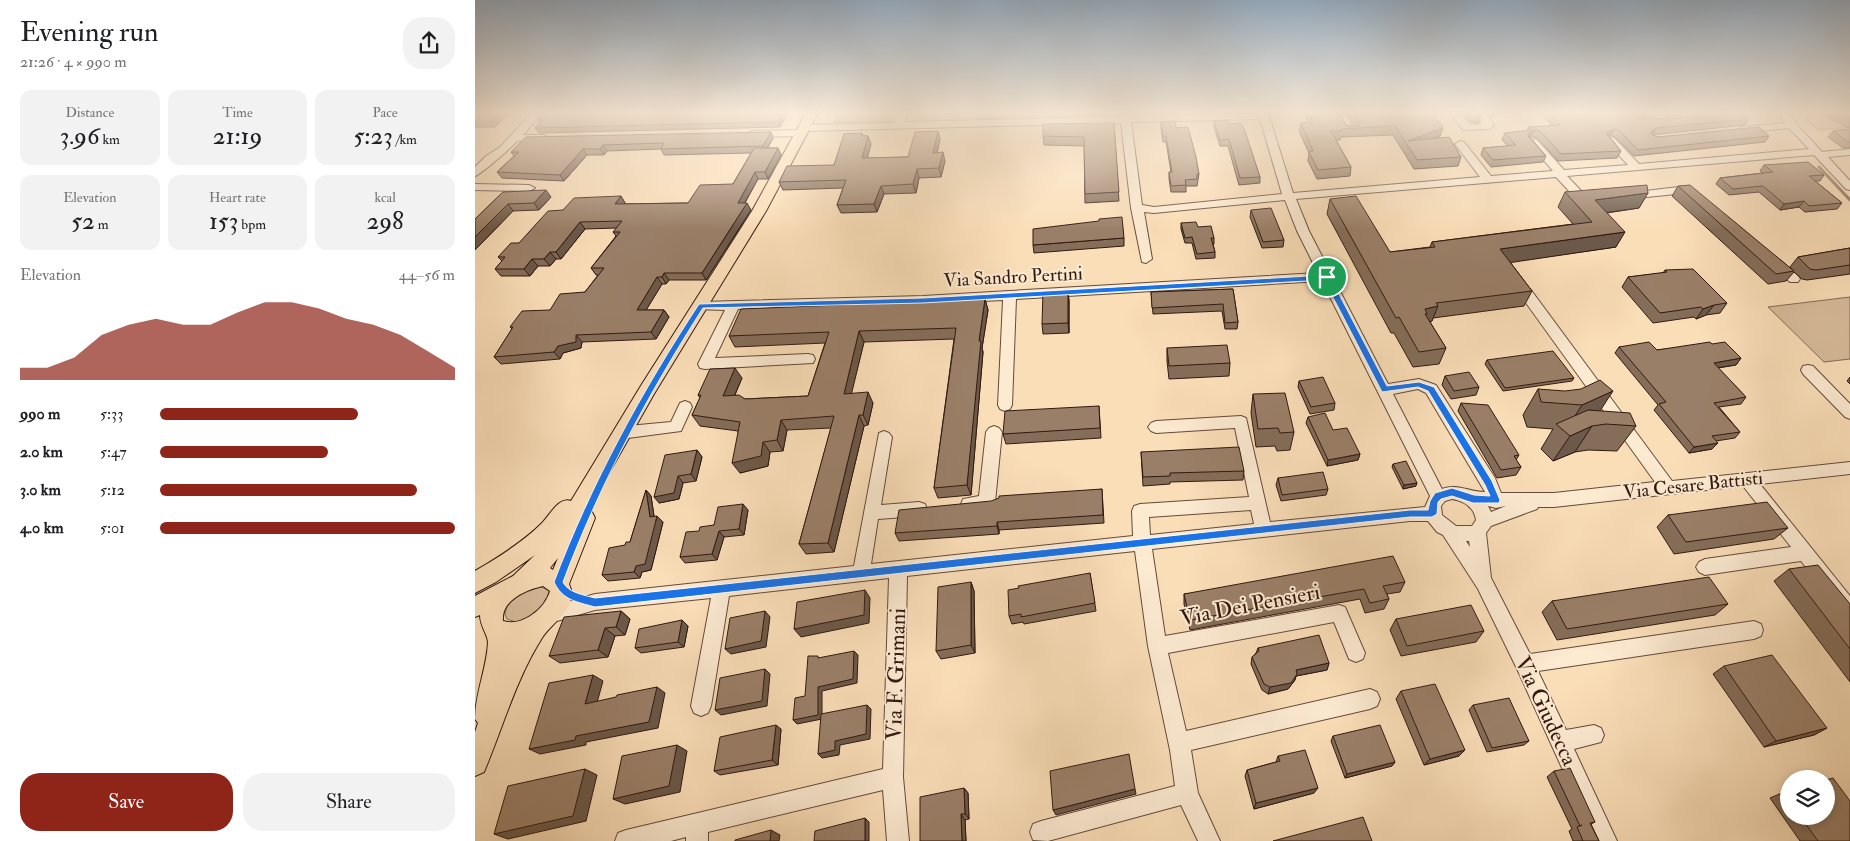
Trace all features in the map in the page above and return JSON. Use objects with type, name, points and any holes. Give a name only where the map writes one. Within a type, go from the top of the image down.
[{"type":"main road","points":[[475,748],[499,661],[501,647],[489,629],[491,612],[513,587],[541,564],[560,538],[661,368],[701,306],[791,152]]},
{"type":"main road","points":[[475,763],[527,639],[557,606],[560,585],[575,537],[661,368]]},
{"type":"main road","points":[[475,583],[534,545],[558,521],[610,440],[661,368]]},
{"type":"main road","points":[[475,607],[513,587],[544,576],[552,577],[560,585]]},
{"type":"main road","points":[[489,629],[509,634],[516,633],[543,620]]},
{"type":"street","points":[[475,173],[490,158],[499,152]]},
{"type":"street","points":[[1130,152],[1146,259]]},
{"type":"street","points":[[1275,152],[1289,197],[1303,231],[1424,465],[1445,494],[1434,501],[1432,514],[1436,521],[1450,532]]},
{"type":"street","points":[[1466,152],[1487,179]]},
{"type":"street","points":[[1542,152],[1584,201],[1687,189],[1701,201]]},
{"type":"street","points":[[1622,152],[1636,167]]},
{"type":"street","points":[[1137,208],[1155,210],[1487,179],[1842,152]]},
{"type":"street","points":[[1818,153],[1850,187]]},
{"type":"street","points":[[475,188],[529,188]]},
{"type":"street","points":[[1766,255],[1795,279]]},
{"type":"street","name":"Via Sandro Pertini","points":[[701,306],[1011,296],[1327,277]]},
{"type":"street","points":[[1526,293],[1668,488]]},
{"type":"street","points":[[1005,405],[1011,296]]},
{"type":"street","points":[[734,305],[705,364],[808,359]]},
{"type":"street","points":[[1808,370],[1850,413]]},
{"type":"street","points":[[1385,390],[1419,384],[1431,389],[1489,483],[1496,500]]},
{"type":"street","points":[[628,432],[676,428],[685,407]]},
{"type":"street","points":[[1156,427],[1241,422],[1264,531]]},
{"type":"street","points":[[958,505],[987,502],[994,432]]},
{"type":"street","points":[[861,574],[884,437]]},
{"type":"street","name":"Via Cesare Battisti","points":[[1445,494],[1461,493],[1473,499],[1537,501],[1850,468]]},
{"type":"street","points":[[1747,479],[1850,610]]},
{"type":"street","points":[[1473,499],[1481,508],[1481,527]]},
{"type":"street","name":"Via Cesare Battisti","points":[[1450,532],[1466,535],[1537,501]]},
{"type":"street","name":"Via Dei Pensieri","points":[[1209,841],[1187,793],[1179,744],[1157,646],[1141,542],[1139,511],[1257,503]]},
{"type":"street","points":[[871,513],[939,507]]},
{"type":"street","points":[[543,620],[595,602],[721,590],[1141,542],[1264,531],[1410,514],[1432,514]]},
{"type":"street","name":"Via Giudecca","points":[[1481,527],[1479,558],[1484,583]]},
{"type":"street","name":"Via Giudecca","points":[[1450,532],[1484,583],[1525,664],[1606,841]]},
{"type":"street","points":[[1705,567],[1805,554]]},
{"type":"street","name":"Via F. Grimani","points":[[898,841],[893,777],[899,570]]},
{"type":"street","points":[[560,585],[575,596],[595,602]]},
{"type":"street","points":[[701,706],[721,590]]},
{"type":"street","name":"Via Dei Pensieri","points":[[1157,646],[1339,612],[1356,652]]},
{"type":"street","points":[[1525,664],[1754,630]]},
{"type":"street","points":[[1179,744],[1370,699]]},
{"type":"street","points":[[1561,741],[1594,735]]},
{"type":"street","points":[[626,841],[697,833],[893,777]]},
{"type":"street","points":[[1041,832],[1187,793]]},
{"type":"shaded area","points":[[1850,297],[1850,359],[1824,362],[1768,307]]},
{"type":"shaded area","points":[[540,586],[549,591],[550,596],[539,614],[518,623],[507,619],[505,615],[506,608],[513,598],[522,592]]},
{"type":"building","points":[[519,152],[580,152],[560,175],[497,172]]},
{"type":"building","points":[[752,152],[776,152],[765,172],[755,172],[738,203],[747,203],[702,273],[664,273],[662,277],[657,277],[637,310],[664,310],[651,332],[576,335],[576,342],[558,346],[554,352],[494,357],[513,327],[510,327],[522,311],[550,310],[560,294],[585,292],[604,268],[591,268],[620,232],[613,232],[622,221],[580,222],[556,252],[550,252],[544,259],[532,259],[524,269],[495,269],[505,257],[498,257],[511,243],[519,243],[548,211],[563,210],[574,198],[621,196],[615,204],[688,203],[700,185],[733,184]]},
{"type":"building","points":[[838,152],[864,152],[862,158],[908,157],[909,152],[943,152],[939,168],[917,169],[913,184],[881,186],[874,204],[837,205],[846,180],[779,182],[787,166],[834,165]]},
{"type":"building","points":[[1084,152],[1116,152],[1119,192],[1085,194]]},
{"type":"building","points":[[1169,152],[1195,152],[1199,174],[1197,174],[1197,179],[1185,180],[1186,185],[1171,186],[1169,172],[1172,172]]},
{"type":"building","points":[[1233,152],[1252,152],[1260,177],[1240,178]]},
{"type":"building","points":[[1309,152],[1343,152],[1351,167],[1318,170]]},
{"type":"building","points":[[1412,152],[1458,152],[1461,157],[1417,160]]},
{"type":"building","points":[[1487,152],[1543,152],[1546,156],[1493,160]]},
{"type":"building","points":[[1559,152],[1596,152],[1561,154]]},
{"type":"building","points":[[1808,162],[1824,175],[1809,176],[1842,203],[1809,206],[1804,201],[1784,204],[1763,186],[1733,189],[1720,178],[1773,172],[1764,165]]},
{"type":"building","points":[[1647,185],[1648,193],[1595,200],[1625,232],[1500,249],[1532,291],[1436,303],[1438,306],[1425,309],[1427,314],[1425,314],[1446,348],[1419,352],[1399,317],[1396,318],[1330,199],[1356,196],[1390,252],[1435,247],[1432,242],[1592,222],[1565,192]]},
{"type":"building","points":[[1690,185],[1794,271],[1776,274],[1678,186]]},
{"type":"building","points":[[546,190],[534,203],[508,204],[475,237],[475,219],[503,192]]},
{"type":"building","points":[[1271,208],[1284,240],[1263,242],[1251,210]]},
{"type":"building","points":[[1122,217],[1124,238],[1033,245],[1033,229]]},
{"type":"building","points":[[1196,222],[1198,227],[1211,226],[1214,238],[1211,238],[1215,252],[1197,254],[1192,237],[1185,238],[1181,223]]},
{"type":"building","points":[[1850,248],[1850,265],[1816,270],[1810,269],[1798,257]]},
{"type":"building","points":[[1693,269],[1727,303],[1703,309],[1701,307],[1660,313],[1628,277],[1667,272],[1665,270]]},
{"type":"building","points":[[1233,289],[1238,322],[1225,323],[1223,304],[1152,308],[1151,292]]},
{"type":"building","points":[[1068,291],[1068,323],[1042,324],[1043,292]]},
{"type":"building","points":[[985,299],[979,341],[981,341],[967,485],[934,488],[956,328],[859,331],[844,394],[868,392],[863,415],[859,415],[828,543],[799,544],[834,416],[781,420],[777,440],[763,442],[761,456],[732,463],[740,422],[692,415],[701,395],[698,395],[710,369],[735,368],[723,396],[739,395],[745,399],[808,396],[829,332],[729,336],[741,309]]},
{"type":"building","points":[[1649,342],[1657,350],[1710,342],[1712,344],[1725,342],[1741,358],[1714,363],[1746,397],[1714,403],[1740,432],[1712,436],[1718,443],[1694,447],[1659,404],[1666,402],[1619,347]]},
{"type":"building","points":[[1227,345],[1230,363],[1169,366],[1167,348]]},
{"type":"building","points":[[1553,351],[1574,378],[1505,388],[1487,360]]},
{"type":"building","points":[[1469,372],[1479,387],[1454,391],[1445,376]]},
{"type":"building","points":[[1323,377],[1335,403],[1311,407],[1299,381]]},
{"type":"building","points":[[1600,380],[1613,391],[1582,405],[1541,402],[1538,389],[1565,391],[1581,389]]},
{"type":"building","points":[[1285,393],[1294,432],[1280,433],[1278,428],[1258,429],[1253,394]]},
{"type":"building","points":[[1461,403],[1488,405],[1519,455],[1514,456],[1521,467],[1501,470]]},
{"type":"building","points":[[1099,406],[1100,428],[1003,434],[1005,411]]},
{"type":"building","points":[[1588,410],[1630,413],[1636,426],[1606,424],[1592,426],[1570,436],[1556,424]]},
{"type":"building","points":[[1325,413],[1333,430],[1347,428],[1360,454],[1328,460],[1308,417]]},
{"type":"building","points":[[1239,447],[1244,471],[1170,473],[1170,476],[1143,477],[1141,452]]},
{"type":"building","points":[[697,450],[691,474],[678,476],[674,493],[654,497],[665,455]]},
{"type":"building","points":[[1406,461],[1417,483],[1404,485],[1393,464]]},
{"type":"building","points":[[1323,472],[1328,489],[1282,495],[1278,478]]},
{"type":"building","points":[[1102,489],[1103,515],[997,522],[997,526],[895,533],[899,510],[991,501],[999,498],[999,496]]},
{"type":"building","points":[[646,490],[650,517],[657,516],[645,564],[636,566],[634,572],[602,575],[609,548],[625,545],[626,542],[630,542]]},
{"type":"building","points":[[1767,502],[1788,528],[1686,542],[1668,515]]},
{"type":"building","points":[[743,504],[739,529],[719,531],[712,554],[680,557],[686,532],[699,531],[700,527],[714,525],[718,507]]},
{"type":"building","points":[[1393,556],[1405,582],[1383,586],[1389,599],[1370,603],[1364,589],[1190,620],[1184,594]]},
{"type":"building","points":[[1818,565],[1850,604],[1850,649],[1789,569]]},
{"type":"building","points":[[1090,573],[1095,603],[1021,617],[1021,614],[1009,616],[1008,590],[1019,588],[1018,586]]},
{"type":"building","points":[[1709,577],[1728,604],[1567,629],[1552,601]]},
{"type":"building","points":[[971,582],[971,645],[936,651],[938,587]]},
{"type":"building","points":[[865,590],[864,615],[794,629],[797,602]]},
{"type":"building","points":[[1471,605],[1484,631],[1407,646],[1396,619]]},
{"type":"building","points":[[621,611],[616,627],[605,628],[598,650],[549,656],[564,617]]},
{"type":"building","points":[[765,611],[761,641],[725,649],[730,618]]},
{"type":"building","points":[[682,620],[678,642],[635,648],[639,629]]},
{"type":"building","points":[[1319,635],[1329,663],[1296,670],[1297,674],[1291,683],[1270,687],[1264,684],[1252,657],[1259,651],[1258,648]]},
{"type":"building","points":[[854,651],[853,679],[818,687],[818,715],[793,720],[795,698],[805,696],[808,656],[818,656],[818,658]]},
{"type":"building","points":[[1772,655],[1827,728],[1776,741],[1724,666]]},
{"type":"building","points":[[765,669],[762,701],[715,710],[720,678]]},
{"type":"building","points":[[593,675],[585,704],[657,687],[649,722],[576,736],[575,740],[529,749],[549,683]]},
{"type":"building","points":[[1435,684],[1465,750],[1430,759],[1401,691]]},
{"type":"building","points":[[1509,698],[1529,741],[1492,748],[1473,705]]},
{"type":"building","points":[[867,705],[866,734],[835,741],[835,750],[818,754],[821,714]]},
{"type":"building","points":[[776,725],[772,760],[714,771],[720,737]]},
{"type":"building","points":[[1380,725],[1395,762],[1347,774],[1333,736]]},
{"type":"building","points":[[677,745],[669,786],[613,799],[622,756]]},
{"type":"building","points":[[1305,750],[1318,788],[1256,803],[1247,770],[1280,761],[1278,756]]},
{"type":"building","points":[[1129,754],[1135,789],[1053,810],[1050,771]]},
{"type":"building","points":[[1570,768],[1595,822],[1590,823],[1599,841],[1583,841],[1577,827],[1580,826],[1554,771]]},
{"type":"building","points":[[585,769],[573,816],[494,834],[508,786]]},
{"type":"building","points":[[1835,781],[1850,801],[1850,841],[1818,841],[1806,825],[1835,825]]},
{"type":"building","points":[[964,788],[965,814],[961,814],[962,841],[920,841],[920,797]]},
{"type":"building","points":[[1363,817],[1372,841],[1273,841]]},
{"type":"building","points":[[865,818],[865,841],[814,841],[815,831]]},
{"type":"building","points":[[771,830],[770,841],[735,841],[735,840]]},
{"type":"waterway","points":[[1819,167],[1850,200]]},
{"type":"route","points":[[1327,277],[1385,390],[1419,384],[1431,389],[1489,483],[1496,500],[1473,499],[1461,493],[1452,492],[1438,496],[1432,507],[1432,514],[1410,514],[1264,531],[1141,542],[721,590],[595,602],[575,596],[562,589],[559,582],[575,537],[661,368],[701,306],[923,300],[1327,277]]}]
